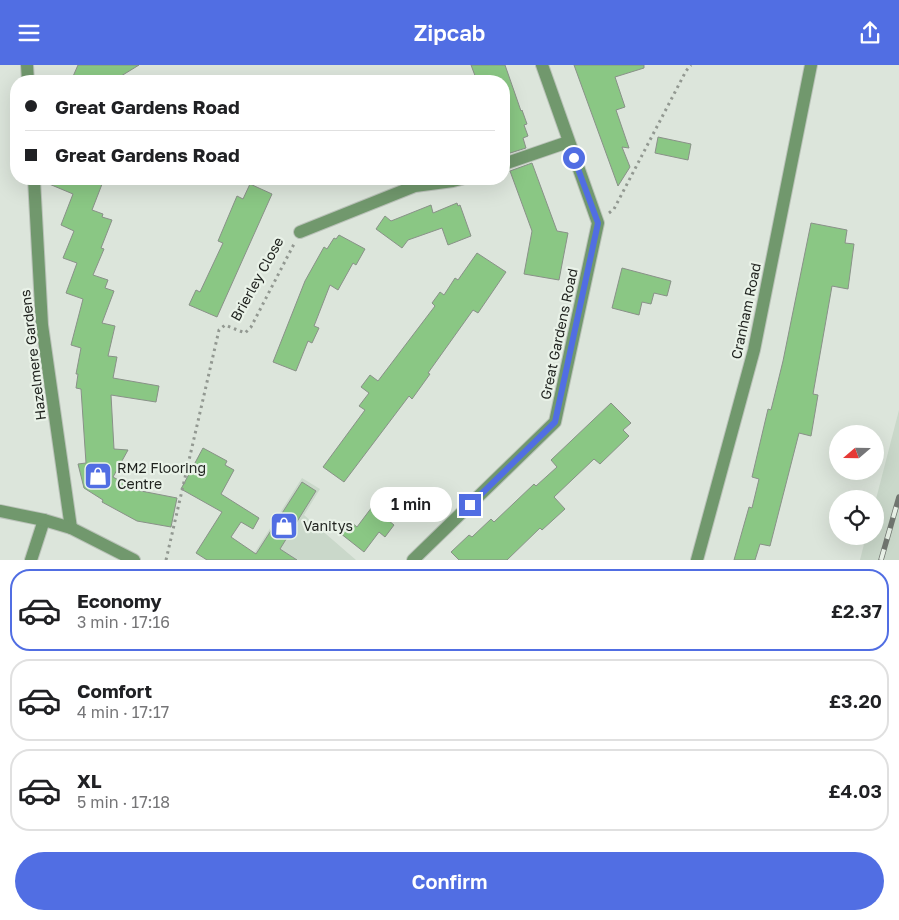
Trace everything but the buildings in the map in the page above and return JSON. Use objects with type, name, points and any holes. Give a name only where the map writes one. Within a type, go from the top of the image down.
[{"type":"street","points":[[542,65],[598,223]]},
{"type":"street","name":"Cranham Road","points":[[697,560],[754,350],[811,65]]},
{"type":"street","points":[[510,162],[568,142]]},
{"type":"street","name":"Hazelmere Gardens","points":[[34,185],[42,325],[71,527]]},
{"type":"street","name":"Brierley Close","points":[[300,232],[415,186],[423,185]]},
{"type":"street","name":"Great Gardens Road","points":[[413,560],[555,422],[598,223]]},
{"type":"street","points":[[0,511],[44,519],[71,527],[134,560]]},
{"type":"street","points":[[31,560],[44,519]]},
{"type":"path","points":[[598,223],[614,209],[686,71],[691,65]]},
{"type":"path","name":"Brierley Close","points":[[166,560],[219,330],[225,325],[245,333],[251,327],[300,232]]},
{"type":"shaded area","points":[[899,410],[899,560],[860,560],[864,545],[884,545],[884,490],[878,490],[881,480],[884,480],[884,468]]},
{"type":"shaded area","points":[[302,478],[320,489],[304,515],[356,560],[250,560]]},
{"type":"railway","points":[[881,560],[899,497]]},
{"type":"place","name":"RM2 Flooring Centre","points":[[98,476]]},
{"type":"place","name":"Vanitys","points":[[284,526]]},
{"type":"route","points":[[470,505],[555,422],[598,223],[574,158]]}]
